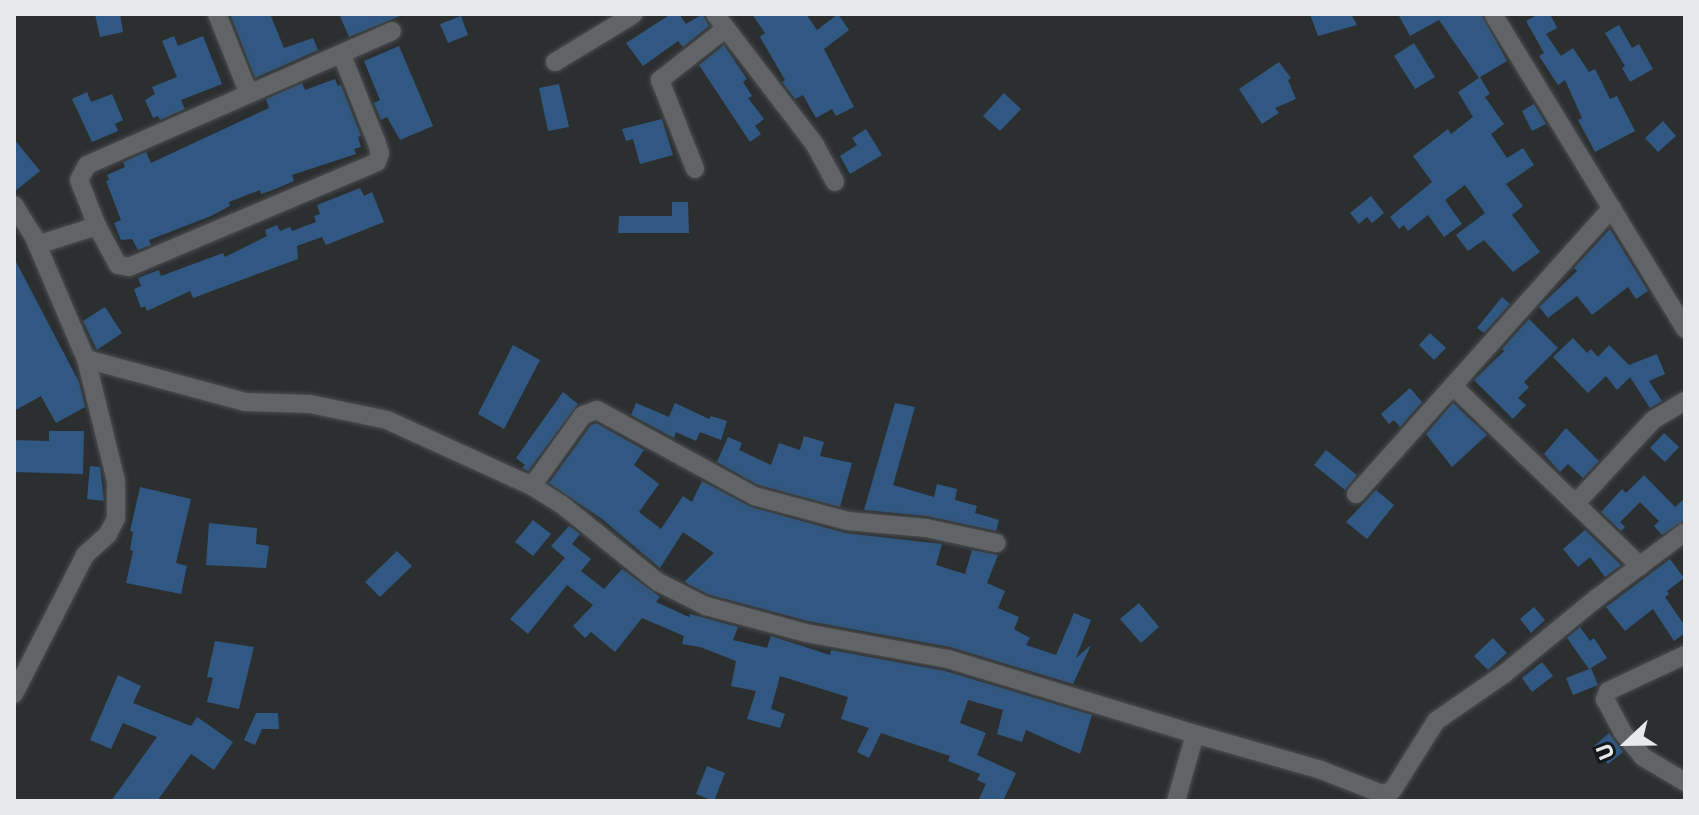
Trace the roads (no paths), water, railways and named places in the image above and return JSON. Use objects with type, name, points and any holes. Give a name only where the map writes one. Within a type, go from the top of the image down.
[{"type":"street","points":[[217,14],[249,94]]},
{"type":"street","points":[[555,62],[634,14]]},
{"type":"street","points":[[1493,14],[1685,329]]},
{"type":"street","points":[[695,169],[660,80],[720,21],[815,145],[835,182]]},
{"type":"street","points":[[342,55],[380,153],[377,162],[129,267],[118,265],[97,226],[79,180],[87,165],[392,31]]},
{"type":"street","points":[[14,205],[37,245],[86,359],[111,452],[119,506],[108,534],[85,555],[14,694]]},
{"type":"street","points":[[1356,494],[1612,208]]},
{"type":"street","points":[[37,245],[97,226]]},
{"type":"street","points":[[86,359],[245,402],[310,404],[365,414],[418,433],[532,486],[561,504],[658,582],[706,606],[781,628],[948,659],[1321,770],[1382,794],[1392,791],[1436,721],[1504,674],[1685,532]]},
{"type":"street","points":[[1453,386],[1640,566]]},
{"type":"street","points":[[1576,503],[1653,420],[1685,401]]},
{"type":"street","points":[[532,486],[583,415],[597,410],[754,496],[848,521],[926,528],[996,543]]},
{"type":"street","points":[[1685,655],[1608,691],[1605,699],[1623,733],[1643,757],[1685,782]]},
{"type":"street","points":[[1176,801],[1195,734]]}]
